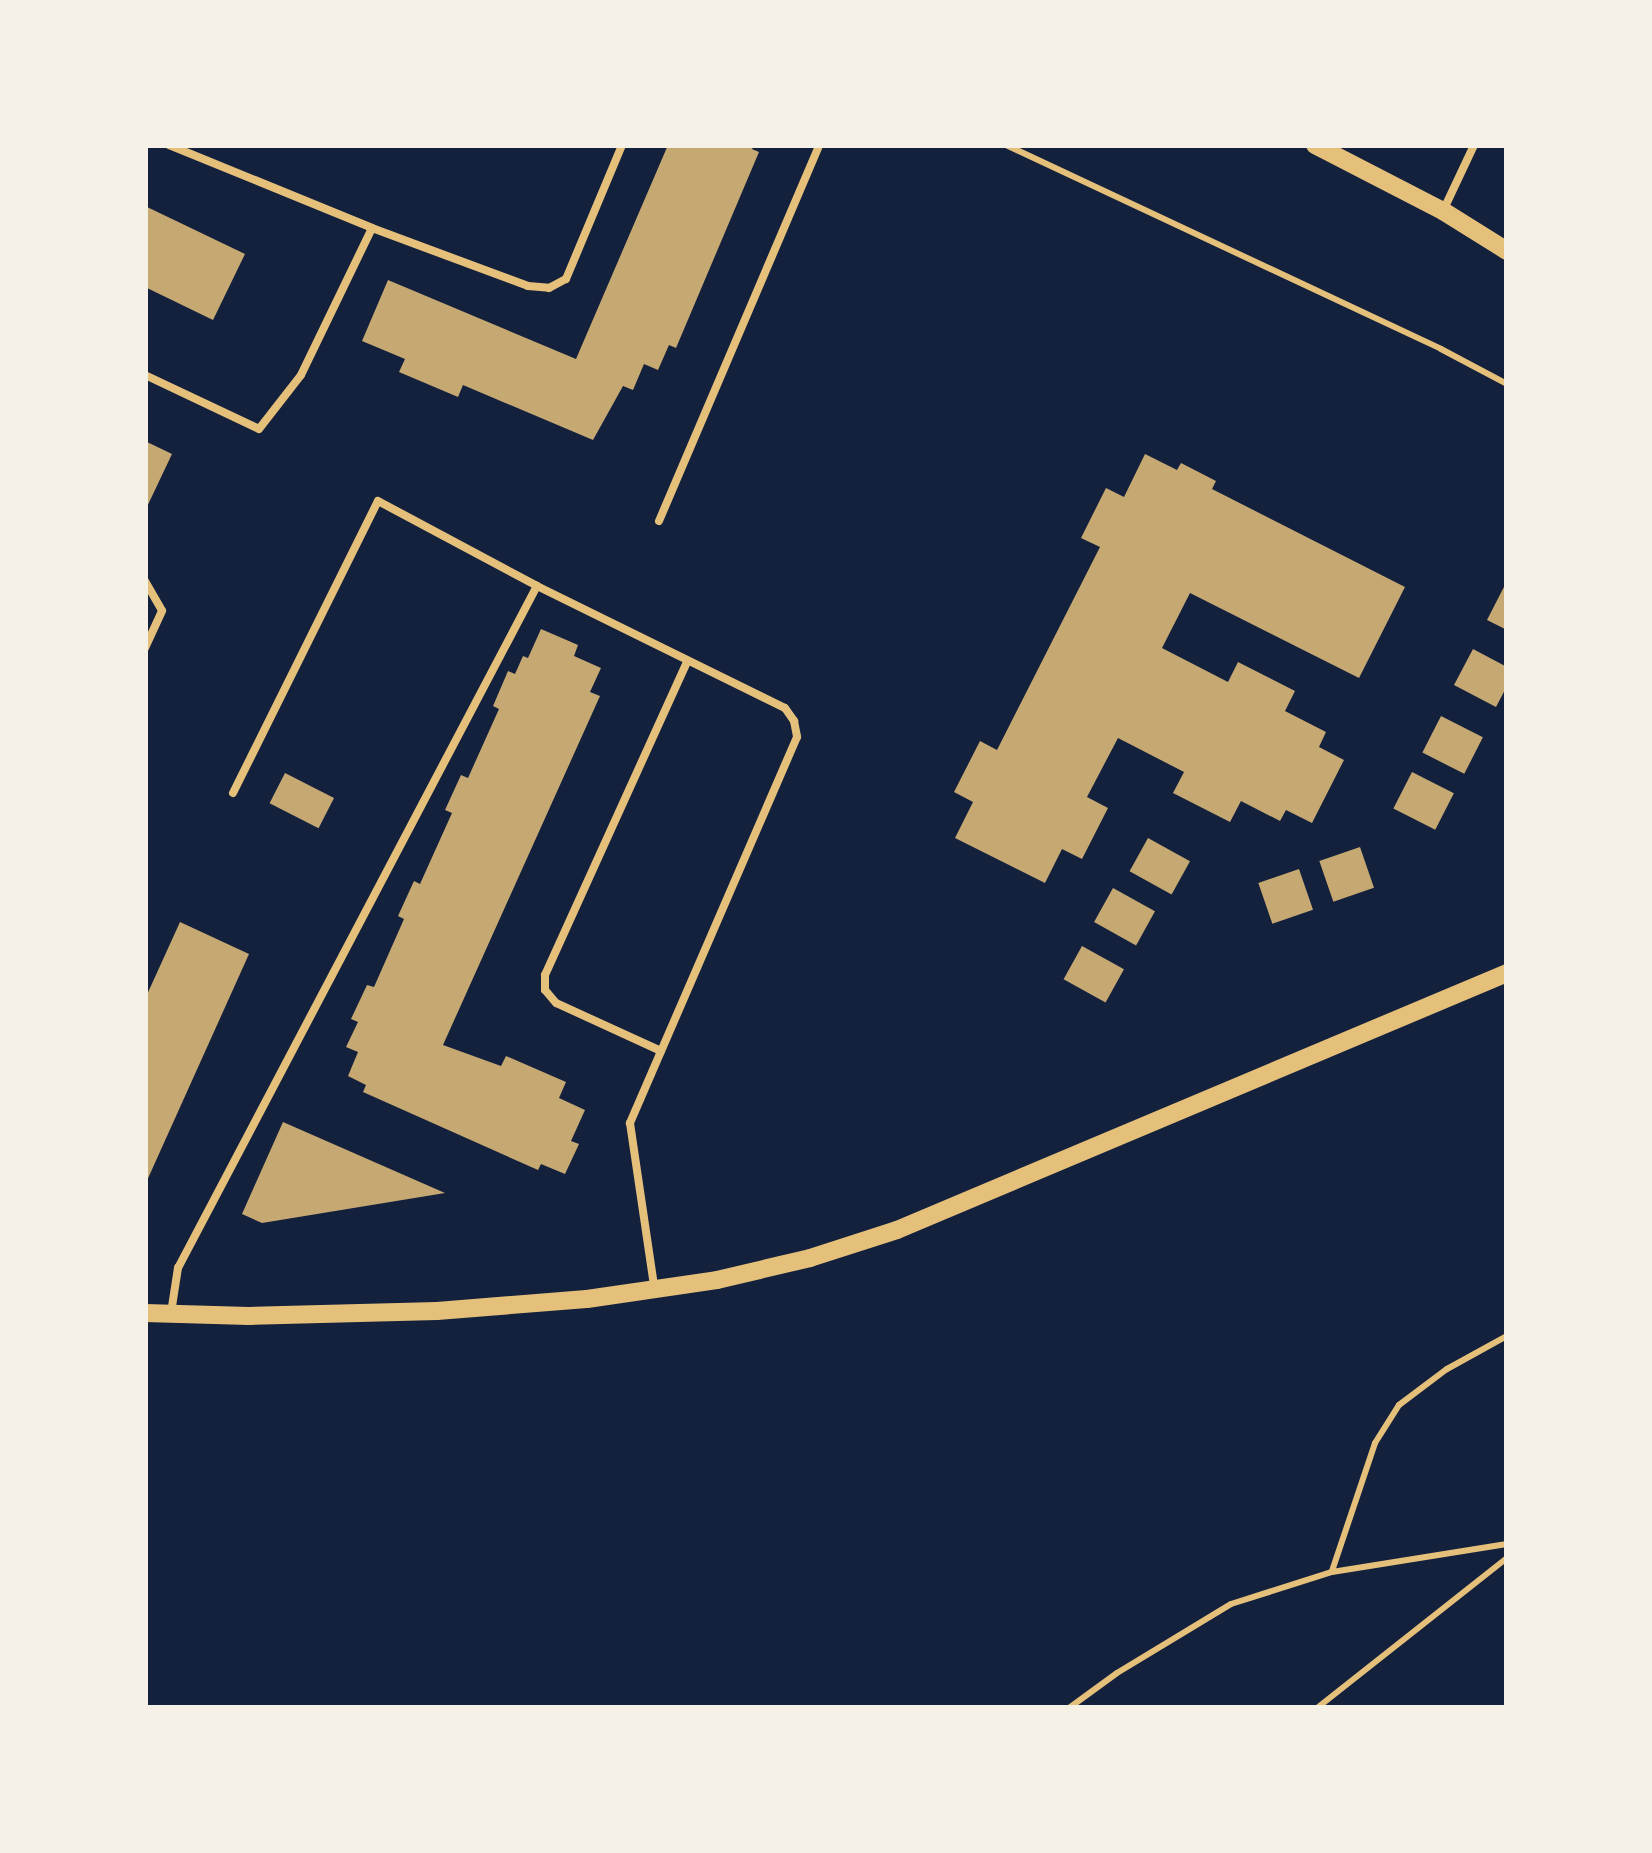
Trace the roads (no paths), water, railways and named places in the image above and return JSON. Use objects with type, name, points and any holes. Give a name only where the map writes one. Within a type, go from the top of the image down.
[{"type":"street","points":[[1315,145],[1443,210],[1507,251]]},
{"type":"street","points":[[145,1313],[436,1310],[655,1291],[810,1258],[897,1230],[1507,973]]},
{"type":"lane","points":[[168,145],[372,228],[528,286],[549,288],[566,279],[622,145]]},
{"type":"lane","points":[[659,521],[820,145]]},
{"type":"lane","points":[[1443,210],[1474,145]]},
{"type":"lane","points":[[145,375],[258,428],[302,374],[372,228]]},
{"type":"lane","points":[[233,794],[378,501],[537,586],[785,708],[794,721],[797,737],[630,1124],[655,1291]]},
{"type":"lane","points":[[145,581],[162,611],[145,648]]},
{"type":"lane","points":[[171,1314],[178,1268],[537,586]]},
{"type":"lane","points":[[661,1051],[556,1003],[545,990],[545,974],[687,662]]}]
